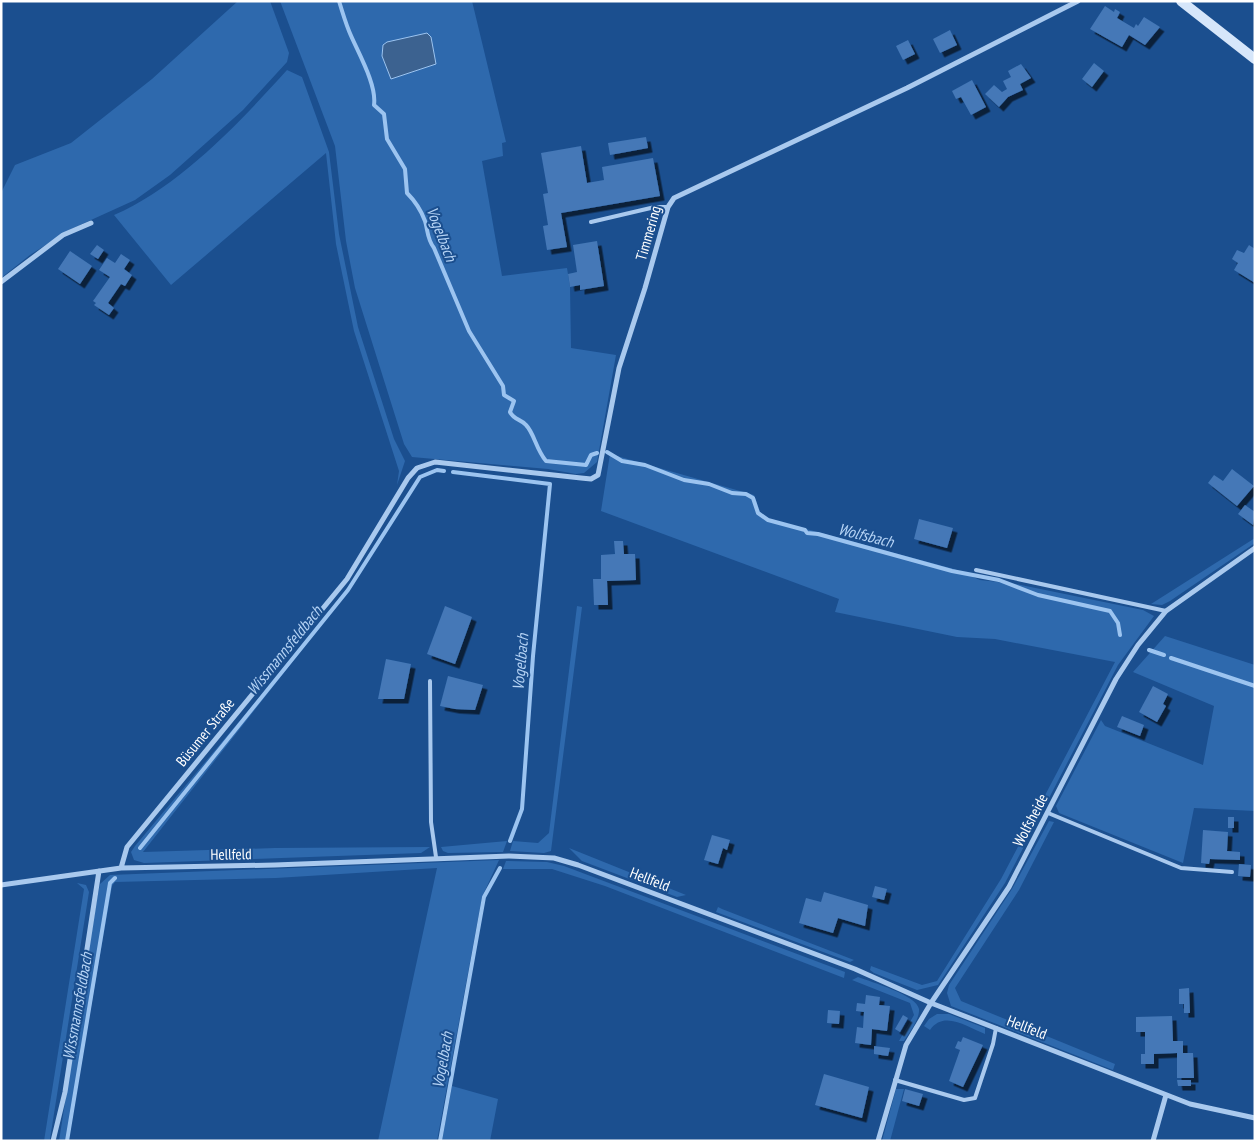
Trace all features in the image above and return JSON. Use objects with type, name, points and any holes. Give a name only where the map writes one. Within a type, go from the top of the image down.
[{"type":"main road","points":[[1181,1],[1255,59]]},
{"type":"street","name":"Timmering","points":[[417,468],[435,462],[591,479],[598,475],[619,368],[645,288],[668,207],[674,198],[907,88],[1078,1]]},
{"type":"street","points":[[1,282],[47,245],[64,235],[91,224]]},
{"type":"street","name":"Büsumer Straße","points":[[121,868],[127,847],[347,579],[408,478],[417,468]]},
{"type":"street","name":"Wolfsheide","points":[[878,1141],[894,1079],[906,1045],[931,1003],[1009,886],[1116,679],[1138,646],[1166,611],[1255,548]]},
{"type":"street","name":"Hellfeld","points":[[1,885],[121,868],[276,865],[436,857],[509,856],[554,858],[578,865],[855,970],[931,1003],[1190,1104],[1255,1118]]},
{"type":"street","points":[[53,1141],[65,1092],[99,871]]},
{"type":"street","points":[[1153,1141],[1166,1094]]},
{"type":"lane","points":[[591,222],[656,207],[668,207]]},
{"type":"lane","points":[[976,570],[1166,611]]},
{"type":"lane","points":[[430,681],[431,822],[436,857]]},
{"type":"lane","points":[[1048,813],[1181,868],[1232,872]]},
{"type":"lane","points":[[894,1079],[964,1100],[975,1098],[993,1044],[996,1028]]},
{"type":"shaded area","points":[[238,1],[270,1],[289,53],[287,62],[243,110],[170,175],[135,200],[69,230],[30,255],[1,278],[1,193],[15,165],[71,143],[152,79]]},
{"type":"shaded area","points":[[280,1],[472,1],[506,142],[502,143],[503,156],[482,161],[502,276],[567,268],[570,287],[571,348],[616,355],[597,462],[584,473],[576,474],[548,469],[412,457],[404,444],[355,288],[346,241],[335,146]]},
{"type":"shaded area","points":[[427,33],[431,37],[436,64],[391,79],[382,56],[383,45],[387,42]]},
{"type":"shaded area","points":[[287,70],[302,77],[329,152],[339,234],[358,327],[394,439],[405,461],[397,485],[399,471],[354,331],[336,244],[326,153],[171,285],[114,215],[138,203],[185,171],[229,131]]},
{"type":"shaded area","points":[[610,454],[754,495],[762,517],[954,569],[980,580],[1016,584],[1143,610],[1154,616],[1118,665],[1005,883],[938,985],[917,990],[874,973],[870,970],[871,966],[922,985],[937,981],[1001,879],[1115,662],[995,639],[957,637],[835,612],[839,599],[601,511]]},
{"type":"shaded area","points":[[1255,538],[1255,543],[1170,601],[1162,605],[1151,604]]},
{"type":"shaded area","points":[[349,590],[143,852],[275,848],[430,847],[421,853],[144,863],[134,860],[131,852],[135,846]]},
{"type":"shaded area","points":[[577,606],[582,607],[551,851],[544,853],[510,851],[513,841],[538,843],[549,833]]},
{"type":"shaded area","points":[[1165,636],[1255,665],[1255,811],[1194,808],[1183,863],[1059,813],[1056,806],[1101,720],[1105,726],[1203,765],[1214,706],[1133,672]]},
{"type":"shaded area","points":[[1049,821],[1054,822],[1019,890],[955,988],[961,1001],[1115,1064],[1113,1070],[951,1006],[947,993],[949,985],[1012,889]]},
{"type":"shaded area","points":[[507,841],[503,852],[448,853],[443,851],[441,847]]},
{"type":"shaded area","points":[[569,848],[686,895],[677,897],[582,861]]},
{"type":"shaded area","points":[[499,860],[482,897],[437,1141],[378,1141],[437,868],[276,878],[115,882],[112,886],[68,1140],[59,1141],[97,898],[100,884],[110,875]]},
{"type":"shaded area","points":[[506,861],[547,862],[564,866],[845,972],[844,978],[605,886],[552,869],[503,869]]},
{"type":"shaded area","points":[[77,883],[86,885],[89,892],[50,1141],[44,1141],[84,889]]},
{"type":"shaded area","points":[[718,907],[854,960],[850,962],[716,912]]},
{"type":"shaded area","points":[[858,977],[902,994],[916,1004],[919,1009],[918,1017],[904,1041],[899,1041],[914,1015],[910,1003],[852,980]]},
{"type":"shaded area","points":[[937,1014],[949,1014],[985,1028],[985,1034],[963,1024],[949,1021],[942,1021],[930,1030],[924,1026],[929,1019]]},
{"type":"shaded area","points":[[452,1086],[498,1099],[490,1141],[442,1141]]},
{"type":"shaded area","points":[[896,1089],[904,1089],[890,1141],[882,1141]]},
{"type":"building","points":[[1105,6],[1114,12],[1115,9],[1120,12],[1117,18],[1134,28],[1136,24],[1138,26],[1144,17],[1160,27],[1145,45],[1129,35],[1122,47],[1090,29]]},
{"type":"building","points":[[950,30],[957,45],[940,53],[933,39]]},
{"type":"building","points":[[908,40],[915,54],[903,60],[896,46]]},
{"type":"building","points":[[1094,63],[1104,71],[1092,87],[1082,79]]},
{"type":"building","points":[[1021,64],[1031,78],[1020,84],[1023,90],[1008,97],[999,107],[985,94],[994,85],[1002,92],[1007,89],[1003,81],[1011,77],[1008,71]]},
{"type":"building","points":[[972,80],[986,107],[971,115],[961,97],[956,99],[952,91]]},
{"type":"building","points":[[646,137],[648,148],[610,155],[608,143]]},
{"type":"building","points":[[581,146],[587,183],[604,180],[602,167],[653,158],[660,196],[561,213],[567,247],[547,250],[543,226],[548,225],[543,194],[548,193],[541,153]]},
{"type":"building","points":[[597,241],[604,286],[580,290],[580,285],[570,287],[568,274],[577,272],[573,245]]},
{"type":"building","points":[[97,245],[104,250],[98,259],[90,254]]},
{"type":"building","points":[[1249,245],[1255,249],[1255,283],[1234,270],[1238,263],[1232,259],[1237,250],[1244,253]]},
{"type":"building","points":[[70,251],[92,266],[80,284],[58,269]]},
{"type":"building","points":[[121,254],[130,260],[124,269],[132,275],[125,286],[121,284],[108,303],[114,308],[109,315],[94,305],[96,303],[93,301],[110,277],[99,270],[107,258],[115,263]]},
{"type":"building","points":[[1232,469],[1254,486],[1237,506],[1208,483],[1214,475],[1223,481]]},
{"type":"building","points":[[1245,505],[1255,512],[1253,525],[1238,514]]},
{"type":"building","points":[[919,519],[953,528],[947,548],[914,539]]},
{"type":"building","points":[[614,541],[623,541],[624,554],[635,554],[636,580],[607,581],[608,605],[594,605],[593,579],[601,579],[601,555],[615,554]]},
{"type":"building","points":[[445,606],[472,617],[455,664],[427,654]]},
{"type":"building","points":[[386,659],[411,664],[404,699],[378,699]]},
{"type":"building","points":[[448,676],[483,685],[475,710],[440,706]]},
{"type":"building","points":[[1153,686],[1168,694],[1163,704],[1166,706],[1157,722],[1139,712]]},
{"type":"building","points":[[1122,716],[1144,725],[1140,736],[1117,727]]},
{"type":"building","points":[[1228,817],[1234,817],[1234,828],[1228,828]]},
{"type":"building","points":[[1203,830],[1228,832],[1227,851],[1240,852],[1240,860],[1210,859],[1209,864],[1201,863]]},
{"type":"building","points":[[712,835],[730,840],[727,850],[723,848],[718,864],[704,860]]},
{"type":"building","points":[[1239,864],[1251,865],[1250,877],[1238,876]]},
{"type":"building","points":[[875,886],[887,889],[884,900],[872,897]]},
{"type":"building","points":[[824,892],[868,905],[865,926],[838,918],[833,933],[799,923],[806,898],[821,902]]},
{"type":"building","points":[[1189,988],[1190,1013],[1184,1013],[1184,1004],[1179,1004],[1179,989]]},
{"type":"building","points":[[866,995],[880,997],[879,1005],[890,1006],[887,1031],[872,1029],[871,1045],[855,1043],[857,1027],[863,1028],[864,1012],[856,1011],[857,1003],[865,1004]]},
{"type":"building","points":[[828,1010],[840,1011],[839,1024],[827,1023]]},
{"type":"building","points":[[903,1015],[908,1018],[900,1032],[895,1029]]},
{"type":"building","points":[[1172,1016],[1173,1041],[1183,1041],[1183,1053],[1193,1053],[1194,1078],[1177,1078],[1177,1053],[1154,1054],[1154,1064],[1141,1064],[1141,1054],[1145,1054],[1145,1032],[1136,1032],[1136,1017]]},
{"type":"building","points":[[963,1037],[983,1045],[963,1087],[949,1081],[960,1050],[955,1048],[958,1041],[961,1042]]},
{"type":"building","points":[[874,1046],[890,1048],[888,1056],[874,1054]]},
{"type":"building","points":[[824,1074],[869,1087],[862,1118],[815,1105]]},
{"type":"building","points":[[1177,1080],[1191,1080],[1191,1086],[1178,1086]]},
{"type":"building","points":[[905,1089],[923,1094],[919,1106],[902,1101]]},
{"type":"waterway","name":"Vogelbach","points":[[339,1],[349,31],[370,78],[374,105],[384,114],[387,139],[405,169],[407,193],[418,206],[425,221],[430,241],[469,331],[503,386],[504,395],[514,401],[510,412],[513,417],[529,428],[546,461],[586,465],[591,455],[597,453]]},
{"type":"waterway","name":"Wolfsbach","points":[[607,452],[622,461],[645,465],[684,480],[709,484],[732,493],[746,494],[753,498],[758,513],[768,520],[805,530],[807,533],[818,534],[952,571],[999,580],[1038,595],[1110,611],[1118,623],[1120,635]]},
{"type":"waterway","name":"Wissmannsfeldbach","points":[[140,848],[348,590],[420,477],[437,470],[444,471]]},
{"type":"waterway","name":"Vogelbach","points":[[453,472],[550,484],[533,656],[522,809],[510,841]]},
{"type":"waterway","name":"Wolfsbach","points":[[1149,650],[1164,655]]},
{"type":"waterway","name":"Wolfsbach","points":[[1171,658],[1255,686]]},
{"type":"waterway","name":"Vogelbach","points":[[440,1141],[484,897],[500,868]]},
{"type":"waterway","name":"Wissmannsfeldbach","points":[[67,1141],[110,883],[115,878]]}]
